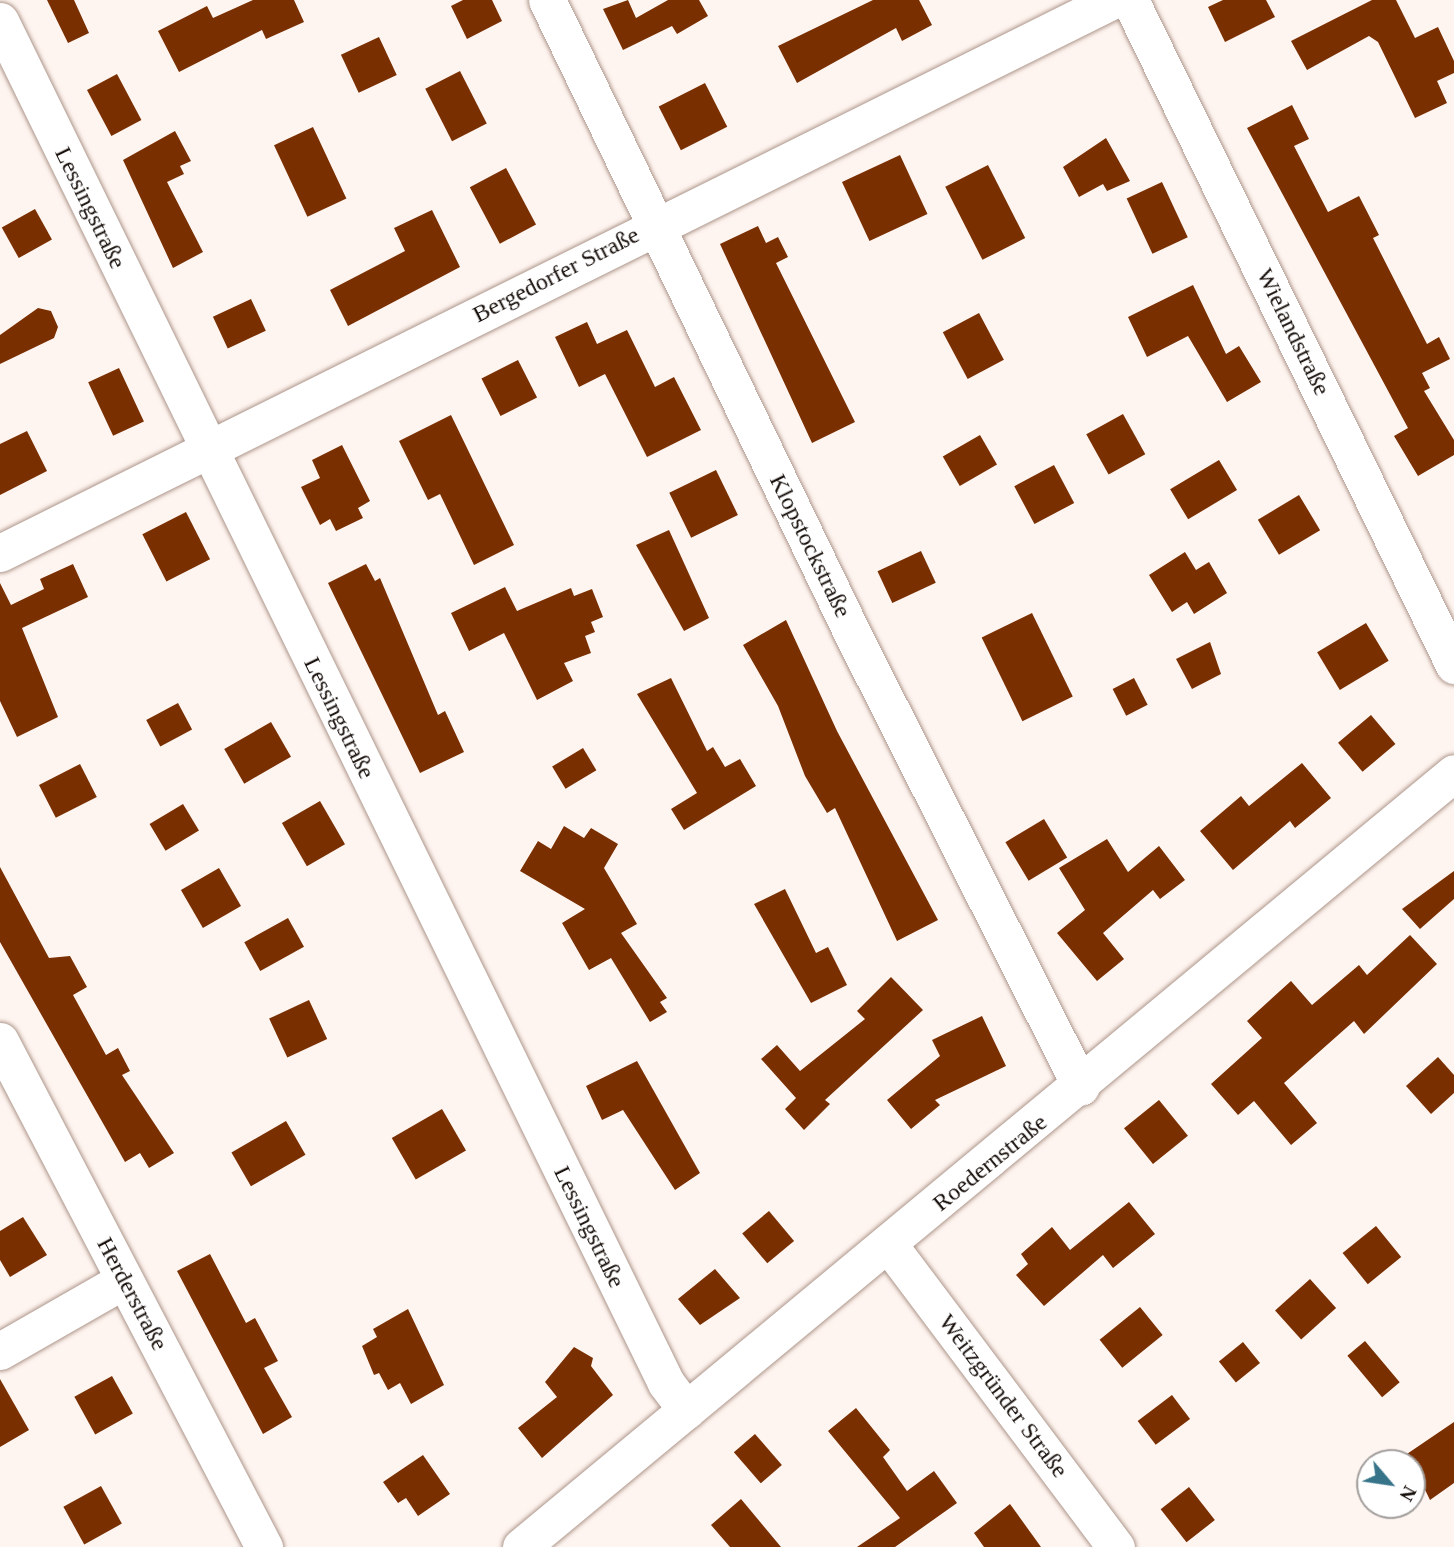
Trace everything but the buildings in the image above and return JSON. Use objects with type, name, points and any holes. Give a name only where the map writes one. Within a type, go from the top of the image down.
[{"type":"street","name":"Klopstockstraße","points":[[547,0],[852,634],[1082,1087]]},
{"type":"street","name":"Bergedorfer Straße","points":[[0,553],[657,224],[1113,0]]},
{"type":"street","name":"Wielandstraße","points":[[1130,0],[1454,665]]},
{"type":"street","name":"Lessingstraße","points":[[0,21],[207,450],[666,1383],[686,1410]]},
{"type":"street","name":"Roedernstraße","points":[[521,1547],[1082,1087],[1454,773]]},
{"type":"street","name":"Herderstraße","points":[[0,1041],[264,1547]]},
{"type":"street","name":"Weitzgründer Straße","points":[[890,1245],[1116,1547]]},
{"type":"street","points":[[0,1351],[124,1280]]}]
